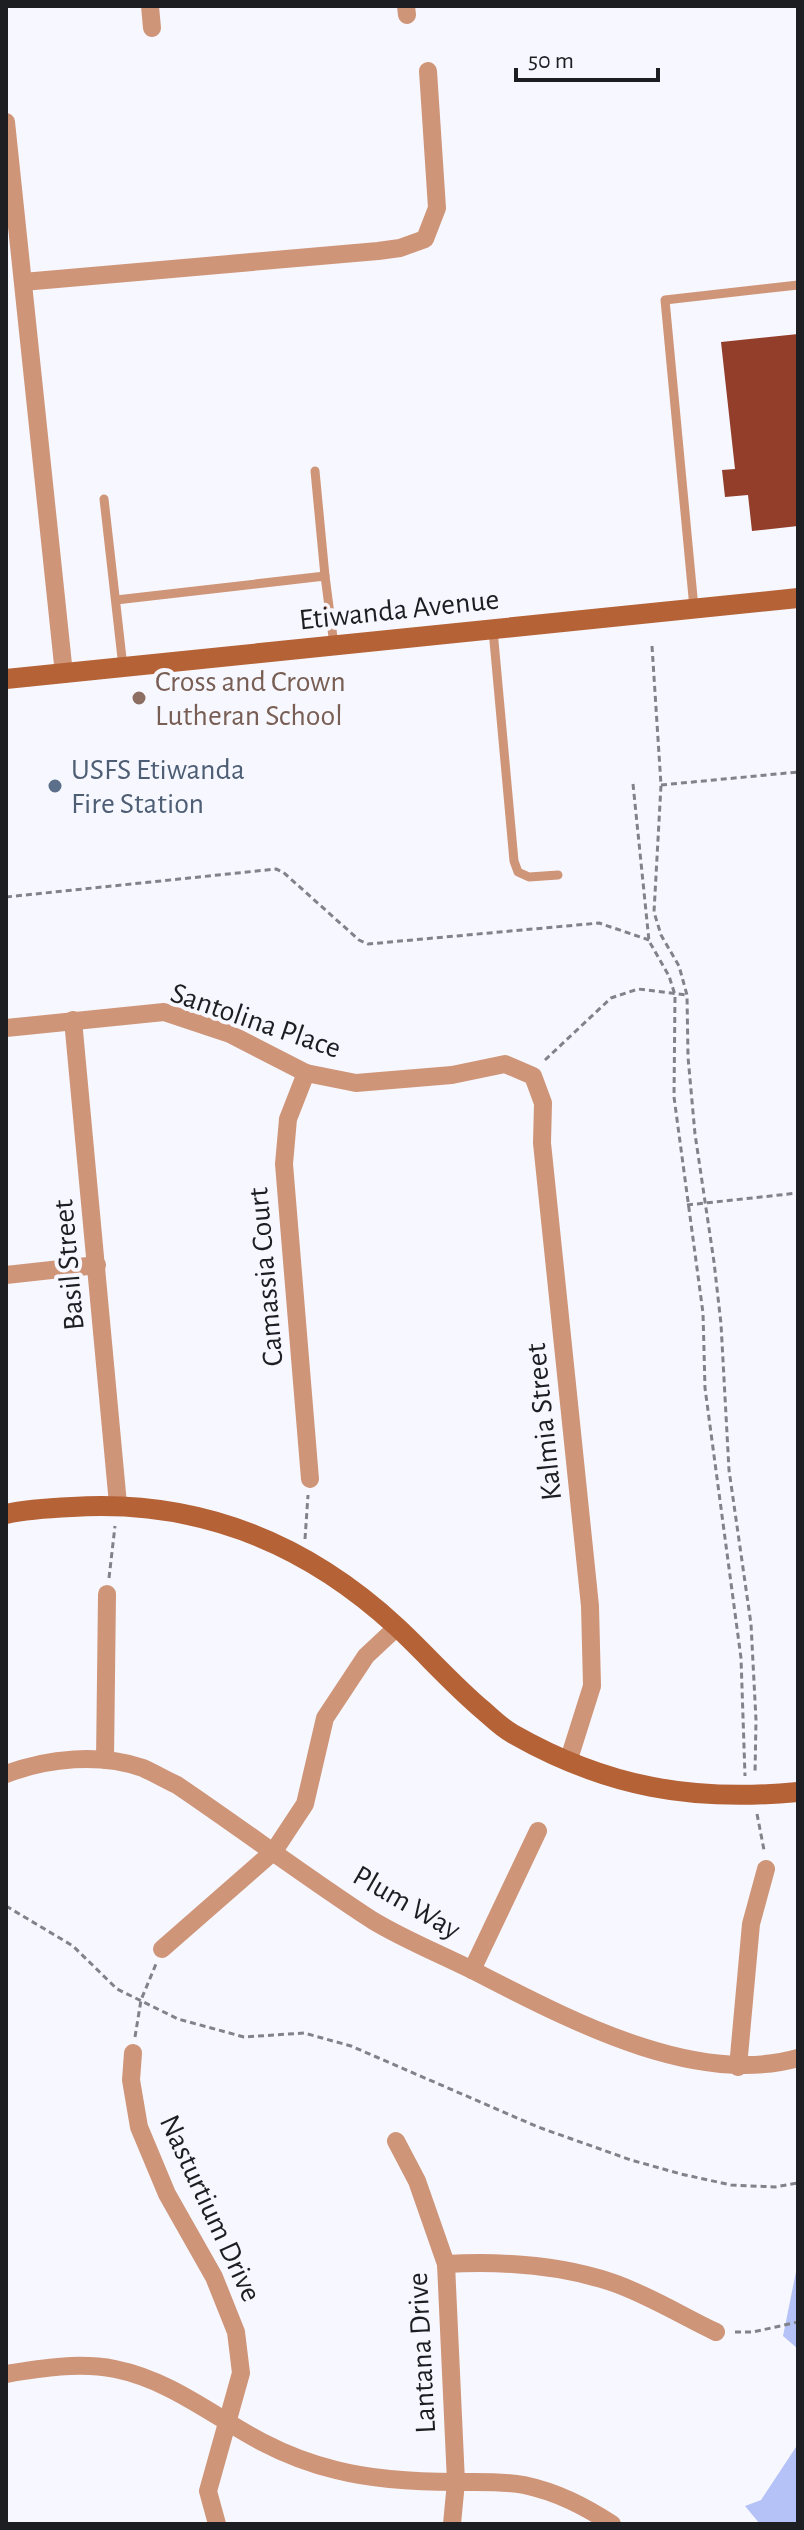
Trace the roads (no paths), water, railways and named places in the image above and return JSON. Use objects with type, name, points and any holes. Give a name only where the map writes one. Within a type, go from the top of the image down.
[{"type":"street","points":[[150,6],[152,28]]},
{"type":"street","points":[[23,282],[378,251],[400,248],[425,239],[437,208],[428,71]]},
{"type":"street","points":[[6,122],[64,674]]},
{"type":"street","name":"Etiwanda Avenue","points":[[6,679],[798,598]]},
{"type":"street","name":"Santolina Place","points":[[6,1028],[164,1012],[230,1034],[306,1073],[356,1083],[452,1075],[505,1064],[533,1076]]},
{"type":"street","name":"Basil Street","points":[[73,1020],[118,1504]]},
{"type":"street","name":"Camassia Court","points":[[306,1073],[288,1119],[284,1164],[310,1479]]},
{"type":"street","name":"Kalmia Street","points":[[533,1076],[543,1103],[542,1143],[590,1606],[592,1686],[568,1762]]},
{"type":"street","points":[[6,1275],[97,1265]]},
{"type":"street","points":[[6,1514],[118,1504],[185,1512],[258,1535],[338,1578],[397,1627],[449,1682],[510,1732],[568,1762],[633,1785],[687,1793],[756,1796],[798,1792]]},
{"type":"street","points":[[105,1760],[107,1594]]},
{"type":"street","points":[[162,1949],[274,1851],[305,1804],[325,1718],[366,1656],[397,1627]]},
{"type":"street","name":"Plum Way","points":[[6,1774],[60,1760],[105,1760],[142,1768],[177,1785],[375,1922],[556,2013],[676,2056],[738,2067],[798,2058]]},
{"type":"street","points":[[472,1970],[538,1831]]},
{"type":"street","points":[[738,2067],[751,1924],[766,1869]]},
{"type":"street","name":"Nasturtium Drive","points":[[133,2053],[131,2080],[139,2127],[167,2194],[214,2277],[236,2332],[241,2373],[208,2491],[217,2524]]},
{"type":"street","name":"Lantana Drive","points":[[396,2141],[417,2181],[446,2264],[456,2482],[452,2524]]},
{"type":"street","points":[[446,2264],[497,2262],[559,2269],[612,2282],[716,2332]]},
{"type":"street","points":[[6,2374],[51,2367],[116,2369],[181,2394],[263,2443],[301,2460],[365,2477],[523,2485],[582,2505],[612,2524]]},
{"type":"lane","points":[[694,608],[665,300],[798,285]]},
{"type":"lane","points":[[315,471],[334,646]]},
{"type":"lane","points":[[104,499],[123,667]]},
{"type":"lane","points":[[116,600],[325,576]]},
{"type":"lane","points":[[493,629],[514,861],[518,872],[529,877],[558,875]]},
{"type":"place","name":"Cross and Crown Lutheran School","points":[[139,698]]},
{"type":"place","name":"USFS Etiwanda Fire Station","points":[[55,786]]}]
